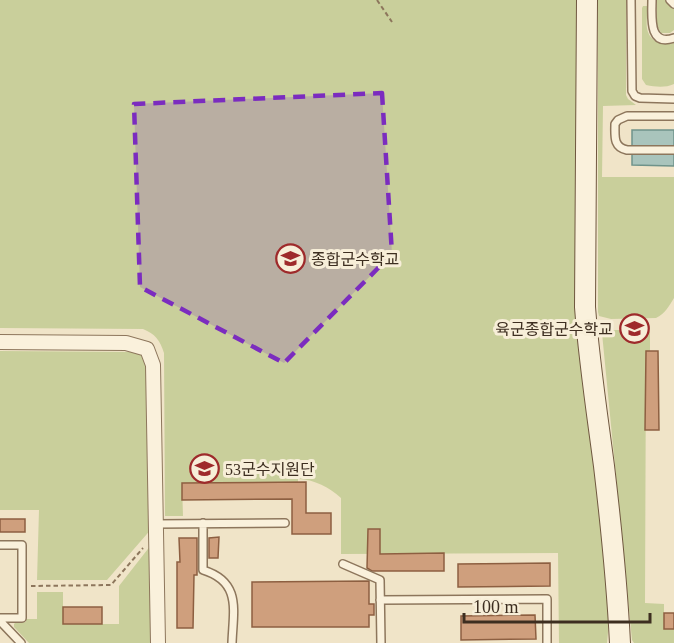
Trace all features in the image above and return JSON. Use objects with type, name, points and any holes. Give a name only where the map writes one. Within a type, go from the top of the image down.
[{"type":"street","points":[[587,0],[585,307],[588,350],[614,559],[620,643]]},
{"type":"street","points":[[0,342],[126,343],[147,349],[153,365],[158,643]]},
{"type":"lane","points":[[631,0],[632,91],[639,98],[674,99]]},
{"type":"lane","points":[[652,0],[653,30],[661,38],[667,40],[674,38]]},
{"type":"lane","points":[[670,0],[674,4]]},
{"type":"lane","points":[[674,116],[627,116],[622,117],[615,124],[615,140],[621,149],[674,150]]},
{"type":"lane","points":[[156,528],[203,523],[285,523]]},
{"type":"lane","points":[[203,523],[203,570],[223,581],[232,592],[232,643]]},
{"type":"lane","points":[[0,545],[22,545],[22,618],[0,620]]},
{"type":"lane","points":[[343,564],[380,580],[381,643]]},
{"type":"lane","points":[[380,600],[547,599],[547,643]]},
{"type":"lane","points":[[0,620],[21,643]]},
{"type":"path","points":[[377,0],[392,22]]},
{"type":"path","points":[[22,586],[111,585],[156,528]]},
{"type":"highlighted area","points":[[382,93],[392,254],[284,363],[140,287],[134,104]]},
{"type":"green space","name":"종합군수학교","points":[[0,0],[580,0],[579,308],[611,600],[607,643],[559,643],[558,553],[341,554],[341,498],[316,482],[298,479],[298,482],[182,483],[183,516],[165,516],[164,353],[156,338],[143,329],[0,328]]},
{"type":"green space","points":[[598,0],[626,0],[626,95],[636,105],[603,106],[602,177],[674,177],[674,298],[664,312],[656,318],[611,319],[599,316],[598,312]]},
{"type":"green space","points":[[657,0],[666,0],[674,9],[674,30],[670,33],[661,33],[656,24]]},
{"type":"green space","points":[[643,6],[647,6],[647,29],[652,39],[662,44],[674,43],[674,84],[660,87],[646,85],[642,79]]},
{"type":"green space","points":[[606,330],[648,330],[650,333],[650,351],[646,351],[645,603],[664,604],[664,629],[674,629],[674,643],[634,643],[632,640],[602,333]]},
{"type":"green space","points":[[0,351],[137,352],[143,355],[147,366],[153,527],[107,580],[37,580],[39,510],[0,510]]},
{"type":"green space","points":[[151,545],[152,643],[29,643],[14,627],[16,622],[37,619],[37,592],[63,592],[63,624],[119,624],[119,586]]},
{"type":"water","points":[[632,130],[674,130],[674,166],[632,165]]},
{"type":"building","points":[[646,351],[658,351],[659,430],[645,430]]},
{"type":"building","points":[[306,482],[306,513],[331,513],[331,534],[292,534],[292,499],[182,500],[182,483]]},
{"type":"building","points":[[0,519],[25,519],[25,532],[0,532]]},
{"type":"building","points":[[368,529],[380,529],[380,554],[444,553],[444,571],[372,571],[367,568]]},
{"type":"building","points":[[219,537],[218,558],[209,558],[209,538]]},
{"type":"building","points":[[179,538],[197,538],[193,628],[177,628]]},
{"type":"building","points":[[550,563],[550,586],[458,587],[458,564]]},
{"type":"building","points":[[369,581],[369,604],[374,604],[374,615],[369,615],[369,627],[252,627],[252,582]]},
{"type":"building","points":[[63,607],[102,607],[102,624],[63,624]]},
{"type":"building","points":[[664,613],[674,613],[674,629],[664,629]]},
{"type":"building","points":[[535,615],[536,639],[461,640],[461,616]]},
{"type":"place","name":"종합군수학교","points":[[290,259]]},
{"type":"place","name":"육군종합군수학교","points":[[634,329]]},
{"type":"place","name":"53군수지원단","points":[[204,469]]}]
